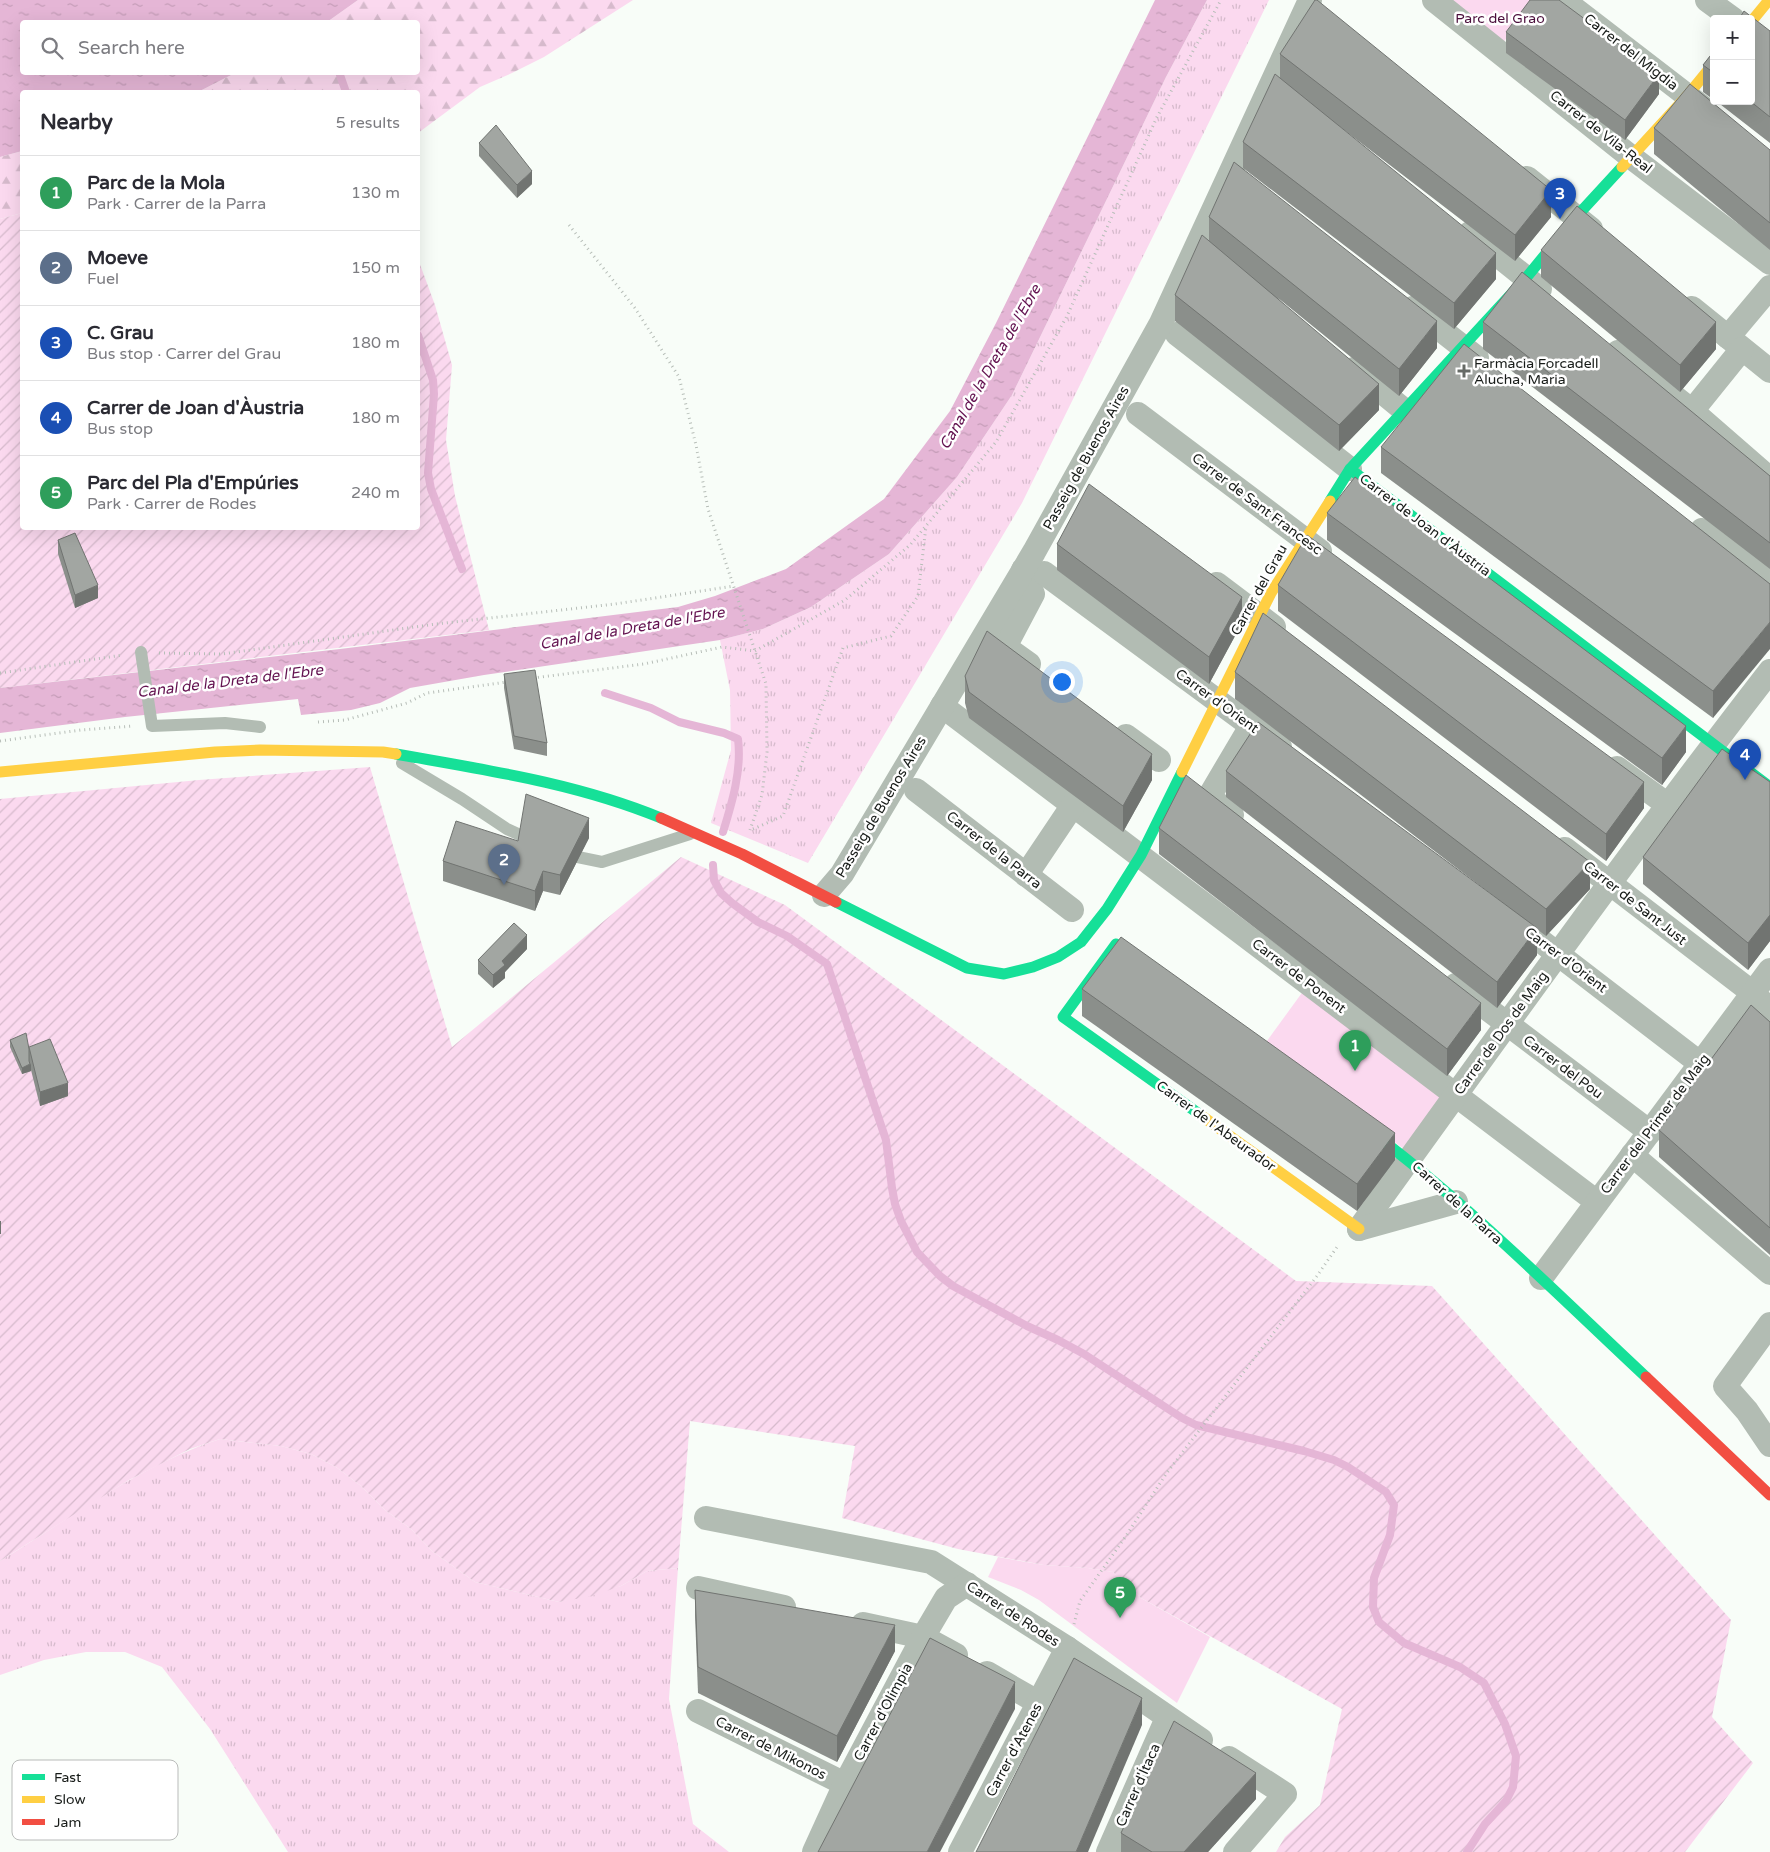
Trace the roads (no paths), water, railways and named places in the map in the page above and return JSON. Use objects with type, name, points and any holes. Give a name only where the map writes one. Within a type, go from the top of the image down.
[{"type":"street","name":"Carrer de Vila-Real","points":[[1434,0],[1631,157],[1770,263]]},
{"type":"street","name":"Carrer del Migdia","points":[[1563,0],[1717,119]]},
{"type":"street","points":[[1707,0],[1728,15]]},
{"type":"street","points":[[1755,31],[1770,0]]},
{"type":"street","name":"Passeig de Buenos Aires","points":[[824,895],[842,874],[942,706],[1034,571],[1161,323],[1314,7]]},
{"type":"street","name":"Carrer del Grau","points":[[0,772],[215,752],[260,750],[383,752],[529,777],[585,791],[637,808],[695,832],[967,968],[1004,974],[1034,967],[1058,957],[1081,942],[1107,909],[1141,855],[1271,593],[1350,469],[1526,278],[1576,217],[1687,96],[1710,68]]},
{"type":"street","points":[[1507,162],[1606,241]]},
{"type":"street","points":[[1449,217],[1556,302]]},
{"type":"street","points":[[1692,411],[1770,287]]},
{"type":"street","points":[[1393,292],[1494,371]]},
{"type":"street","points":[[1674,295],[1770,371]]},
{"type":"street","name":"Carrer de Joan d'Àustria","points":[[1177,334],[1350,469],[1770,787]]},
{"type":"street","points":[[1602,338],[1692,411],[1770,479]]},
{"type":"street","points":[[1335,354],[1404,410]]},
{"type":"street","name":"Carrer de Sant Francesc","points":[[1138,414],[1336,563]]},
{"type":"street","points":[[1683,516],[1770,583]]},
{"type":"street","points":[[1034,571],[1033,594],[1005,647],[1043,675]]},
{"type":"street","name":"Carrer d'Orient","points":[[1034,571],[1298,761]]},
{"type":"street","points":[[1204,574],[1290,640]]},
{"type":"street","name":"Carrer de Dos de Maig","points":[[1359,1229],[1668,805],[1770,671]]},
{"type":"street","name":"Carrer de Ponent","points":[[942,706],[1597,1202]]},
{"type":"street","points":[[1105,721],[1159,760]]},
{"type":"street","points":[[1248,827],[1209,797],[1251,726]]},
{"type":"street","points":[[1597,753],[1668,805]]},
{"type":"street","name":"Carrer de la Parra","points":[[916,790],[1072,910]]},
{"type":"street","points":[[1026,875],[1073,805]]},
{"type":"street","name":"Carrer de Sant Just","points":[[1548,836],[1753,994],[1770,1010]]},
{"type":"street","name":"Carrer d'Orient","points":[[1496,907],[1701,1064]]},
{"type":"street","name":"Carrer de l'Abeurador","points":[[1155,973],[1116,944],[1063,1017],[1359,1229]]},
{"type":"street","name":"Carrer del Pou","points":[[1436,970],[1650,1132]]},
{"type":"street","name":"Carrer del Primer de Maig","points":[[1541,1278],[1770,970]]},
{"type":"street","name":"Carrer de la Parra","points":[[1354,1119],[1409,1160],[1541,1278],[1770,1495]]},
{"type":"street","points":[[1632,1156],[1770,1273]]},
{"type":"street","points":[[1359,1229],[1456,1202]]},
{"type":"street","points":[[1770,1324],[1725,1386],[1747,1411],[1770,1445]]},
{"type":"street","name":"Carrer de Rodes","points":[[706,1518],[931,1562],[967,1584],[1067,1648],[1167,1718],[1285,1794],[1235,1852]]},
{"type":"street","name":"Carrer d'Olímpia","points":[[814,1852],[845,1784],[923,1637],[946,1598],[967,1584]]},
{"type":"street","points":[[698,1588],[801,1610]]},
{"type":"street","points":[[839,1618],[923,1637],[1039,1703]]},
{"type":"street","name":"Carrer d'Atenes","points":[[960,1852],[1067,1648]]},
{"type":"street","name":"Carrer de Mikonos","points":[[698,1711],[845,1784]]},
{"type":"street","name":"Carrer d'Ítaca","points":[[1108,1852],[1167,1718]]},
{"type":"lane","points":[[141,652],[152,726],[225,723],[260,727]]},
{"type":"lane","points":[[383,752],[462,798],[507,829],[566,856],[602,862],[695,832]]},
{"type":"water","points":[[0,0],[358,0],[330,20],[20,20],[20,75],[231,75],[202,90],[20,90],[20,152],[0,157]]},
{"type":"water","name":"Canal de la Dreta de l'Ebre","points":[[1155,0],[1207,0],[1166,77],[1012,395],[957,477],[889,554],[811,607],[763,629],[720,640],[484,675],[410,688],[380,703],[351,710],[301,715],[298,699],[125,717],[0,733],[0,688],[340,649],[678,607],[715,596],[786,569],[884,499],[950,411],[996,323]]},
{"type":"waterway","points":[[340,75],[345,90]]},
{"type":"waterway","points":[[420,341],[433,380],[434,394],[428,473],[431,489],[462,569]]},
{"type":"waterway","points":[[605,693],[651,708],[679,722],[724,733],[738,739],[739,763],[733,798],[723,832]]},
{"type":"waterway","points":[[713,865],[714,880],[721,893],[732,903],[758,922],[787,936],[827,964],[886,1140],[892,1188],[901,1221],[917,1252],[940,1276],[953,1286],[1084,1354],[1182,1418],[1196,1425],[1334,1460],[1386,1492],[1394,1505],[1390,1535],[1374,1578],[1373,1607],[1379,1622],[1404,1643],[1460,1667],[1484,1683],[1505,1724],[1516,1756],[1513,1787],[1506,1801],[1485,1824],[1467,1852]]},
{"type":"place","name":"C. Grau","points":[[1560,219]]},
{"type":"place","name":"Farmàcia Forcadell Alucha, Maria","points":[[1464,371]]},
{"type":"place","name":"Carrer de Joan d'Àustria","points":[[1745,780]]},
{"type":"place","name":"Moeve","points":[[504,885]]},
{"type":"place","name":"Parc de la Mola","points":[[1355,1071]]},
{"type":"place","name":"Parc del Pla d'Empúries","points":[[1120,1618]]},
{"type":"park label","name":"Parc del Grao","points":[[1500,18]]}]
